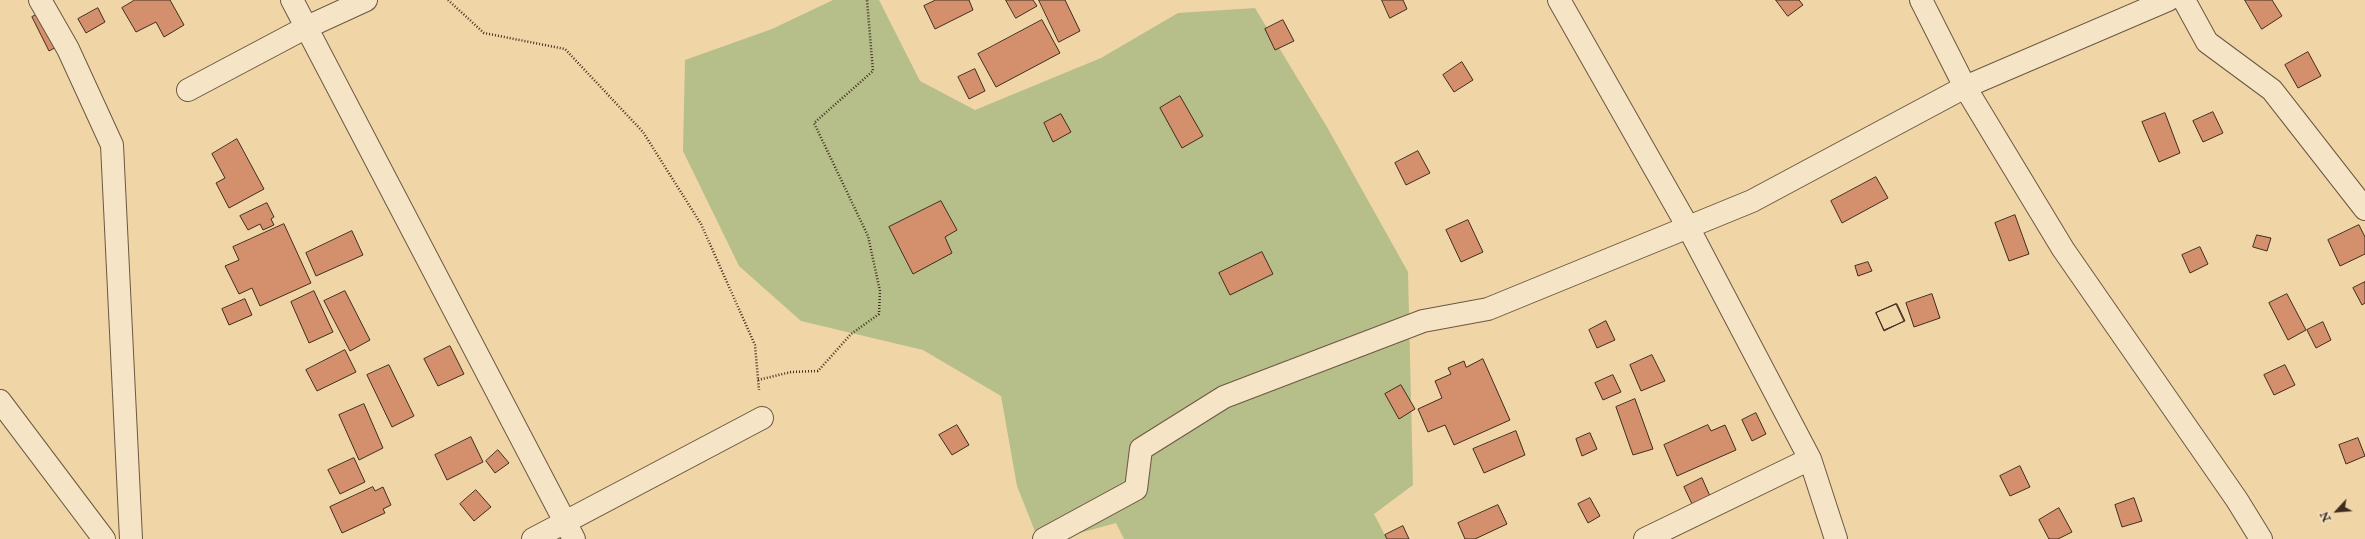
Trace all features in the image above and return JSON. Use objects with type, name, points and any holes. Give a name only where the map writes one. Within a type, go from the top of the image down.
[{"type":"street","points":[[40,0],[68,49],[112,145],[130,539]]},
{"type":"street","points":[[292,0],[305,28],[574,539]]},
{"type":"street","points":[[188,90],[305,28],[366,0]]},
{"type":"street","points":[[1559,0],[1688,227],[1810,459],[1836,539]]},
{"type":"street","points":[[1921,0],[1965,87],[2063,249],[2237,500],[2261,539]]},
{"type":"street","points":[[1044,539],[1136,489],[1141,449],[1224,397],[1423,321],[1488,309],[1752,201],[1965,87],[2168,0]]},
{"type":"street","points":[[2184,0],[2207,42],[2272,90],[2365,209]]},
{"type":"street","points":[[0,401],[104,539]]},
{"type":"street","points":[[533,539],[762,418]]},
{"type":"street","points":[[1645,539],[1810,459]]},
{"type":"path","points":[[448,0],[484,33],[565,49],[643,132],[701,224],[755,345],[762,418]]},
{"type":"path","points":[[758,380],[790,372],[818,371],[851,334],[879,314],[880,291],[868,236],[814,122],[873,71],[867,0]]},
{"type":"green space","points":[[833,0],[879,0],[920,81],[975,110],[1101,58],[1178,13],[1255,8],[1327,127],[1408,272],[1413,485],[1374,514],[1387,539],[1124,539],[1116,523],[1058,539],[1038,539],[1017,486],[1001,396],[923,350],[801,321],[739,266],[683,151],[685,60],[772,29]]},
{"type":"building","points":[[135,0],[170,0],[184,25],[164,37],[156,22],[136,32],[122,8]]},
{"type":"building","points":[[936,0],[969,0],[973,10],[935,29],[924,6]]},
{"type":"building","points":[[1006,0],[1033,0],[1037,6],[1016,18]]},
{"type":"building","points":[[1039,0],[1065,0],[1080,31],[1059,42]]},
{"type":"building","points":[[1382,0],[1403,0],[1407,9],[1390,18]]},
{"type":"building","points":[[1776,0],[1799,0],[1803,5],[1788,16]]},
{"type":"building","points":[[2245,0],[2272,0],[2282,16],[2262,29]]},
{"type":"building","points":[[98,8],[105,22],[86,33],[78,19]]},
{"type":"building","points":[[42,12],[60,45],[49,51],[32,17]]},
{"type":"building","points":[[1042,20],[1060,53],[996,87],[978,54]]},
{"type":"building","points":[[1283,20],[1294,41],[1275,50],[1265,29]]},
{"type":"building","points":[[2308,52],[2321,76],[2298,88],[2285,65]]},
{"type":"building","points":[[1462,62],[1473,80],[1454,92],[1443,75]]},
{"type":"building","points":[[975,69],[985,91],[969,99],[958,77]]},
{"type":"building","points":[[1180,96],[1203,136],[1182,148],[1160,108]]},
{"type":"building","points":[[2213,112],[2223,133],[2203,142],[2193,121]]},
{"type":"building","points":[[2165,113],[2180,153],[2159,162],[2142,122]]},
{"type":"building","points":[[1061,114],[1071,132],[1053,142],[1044,123]]},
{"type":"building","points":[[237,139],[264,189],[229,208],[216,183],[225,178],[212,154]]},
{"type":"building","points":[[1418,151],[1430,173],[1406,185],[1395,163]]},
{"type":"building","points":[[1876,177],[1888,198],[1842,223],[1831,201]]},
{"type":"building","points":[[941,201],[957,230],[945,237],[952,253],[913,274],[889,227]]},
{"type":"building","points":[[267,203],[274,217],[271,219],[274,225],[263,230],[260,224],[248,230],[240,216]]},
{"type":"building","points":[[2015,215],[2029,254],[2009,261],[1995,223]]},
{"type":"building","points":[[1468,220],[1483,252],[1461,262],[1446,230]]},
{"type":"building","points":[[284,224],[311,283],[260,306],[252,288],[239,294],[225,266],[239,260],[233,247]]},
{"type":"building","points":[[2359,225],[2365,237],[2365,254],[2340,266],[2328,240]]},
{"type":"building","points":[[352,231],[363,255],[316,276],[306,253]]},
{"type":"building","points":[[2257,235],[2271,238],[2267,251],[2253,247]]},
{"type":"building","points":[[2200,247],[2208,264],[2190,273],[2182,255]]},
{"type":"building","points":[[1262,252],[1273,274],[1230,295],[1219,273]]},
{"type":"building","points":[[1868,262],[1872,271],[1858,276],[1855,266]]},
{"type":"building","points":[[2365,282],[2365,303],[2362,305],[2353,288]]},
{"type":"building","points":[[314,291],[333,332],[309,343],[291,302]]},
{"type":"building","points":[[345,291],[370,340],[350,351],[324,301]]},
{"type":"building","points":[[1932,294],[1940,318],[1914,327],[1906,303]]},
{"type":"building","points":[[2287,294],[2306,330],[2288,340],[2269,303]]},
{"type":"building","points":[[245,299],[252,315],[229,325],[222,309]]},
{"type":"building","points":[[1896,304],[1904,321],[1884,331],[1876,313]]},
{"type":"building","points":[[1897,304],[1905,321],[1884,330],[1876,313]]},
{"type":"building","points":[[1606,321],[1615,340],[1597,348],[1589,330]]},
{"type":"building","points":[[2323,322],[2331,340],[2316,348],[2307,330]]},
{"type":"building","points":[[450,346],[464,374],[438,386],[424,359]]},
{"type":"building","points":[[345,350],[356,372],[317,391],[306,370]]},
{"type":"building","points":[[1652,355],[1665,381],[1641,391],[1630,365]]},
{"type":"building","points":[[1483,359],[1510,420],[1454,445],[1445,425],[1428,432],[1418,409],[1442,398],[1435,381],[1451,374],[1448,368],[1464,361],[1466,367]]},
{"type":"building","points":[[389,365],[414,416],[392,427],[367,375]]},
{"type":"building","points":[[2285,365],[2295,385],[2274,395],[2264,375]]},
{"type":"building","points":[[1613,375],[1621,392],[1603,400],[1595,383]]},
{"type":"building","points":[[1401,385],[1415,409],[1399,419],[1385,394]]},
{"type":"building","points":[[1635,399],[1653,449],[1633,455],[1616,407]]},
{"type":"building","points":[[364,404],[383,448],[359,460],[339,415]]},
{"type":"building","points":[[1756,413],[1766,434],[1752,441],[1742,420]]},
{"type":"building","points":[[957,425],[969,445],[952,455],[939,435]]},
{"type":"building","points":[[1708,425],[1711,431],[1725,425],[1736,450],[1677,476],[1664,445]]},
{"type":"building","points":[[1516,431],[1525,455],[1484,473],[1473,449]]},
{"type":"building","points":[[1590,433],[1597,449],[1582,456],[1576,439]]},
{"type":"building","points":[[471,437],[483,462],[447,480],[435,455]]},
{"type":"building","points":[[2358,438],[2365,456],[2346,464],[2339,445]]},
{"type":"building","points":[[498,450],[509,463],[495,473],[486,461]]},
{"type":"building","points":[[354,458],[365,482],[340,494],[328,470]]},
{"type":"building","points":[[2020,466],[2030,487],[2010,496],[2000,476]]},
{"type":"building","points":[[1702,478],[1710,496],[1692,504],[1684,487]]},
{"type":"building","points":[[373,487],[375,491],[383,487],[391,505],[383,509],[385,513],[342,533],[330,507]]},
{"type":"building","points":[[476,490],[491,507],[474,521],[460,504]]},
{"type":"building","points":[[1590,498],[1600,516],[1588,523],[1578,504]]},
{"type":"building","points":[[2134,498],[2142,521],[2122,527],[2115,505]]},
{"type":"building","points":[[1498,505],[1507,524],[1475,539],[1465,539],[1458,523]]},
{"type":"building","points":[[2059,508],[2072,532],[2058,539],[2049,539],[2039,520]]},
{"type":"building","points":[[1403,526],[1409,539],[1387,539],[1385,535]]}]
